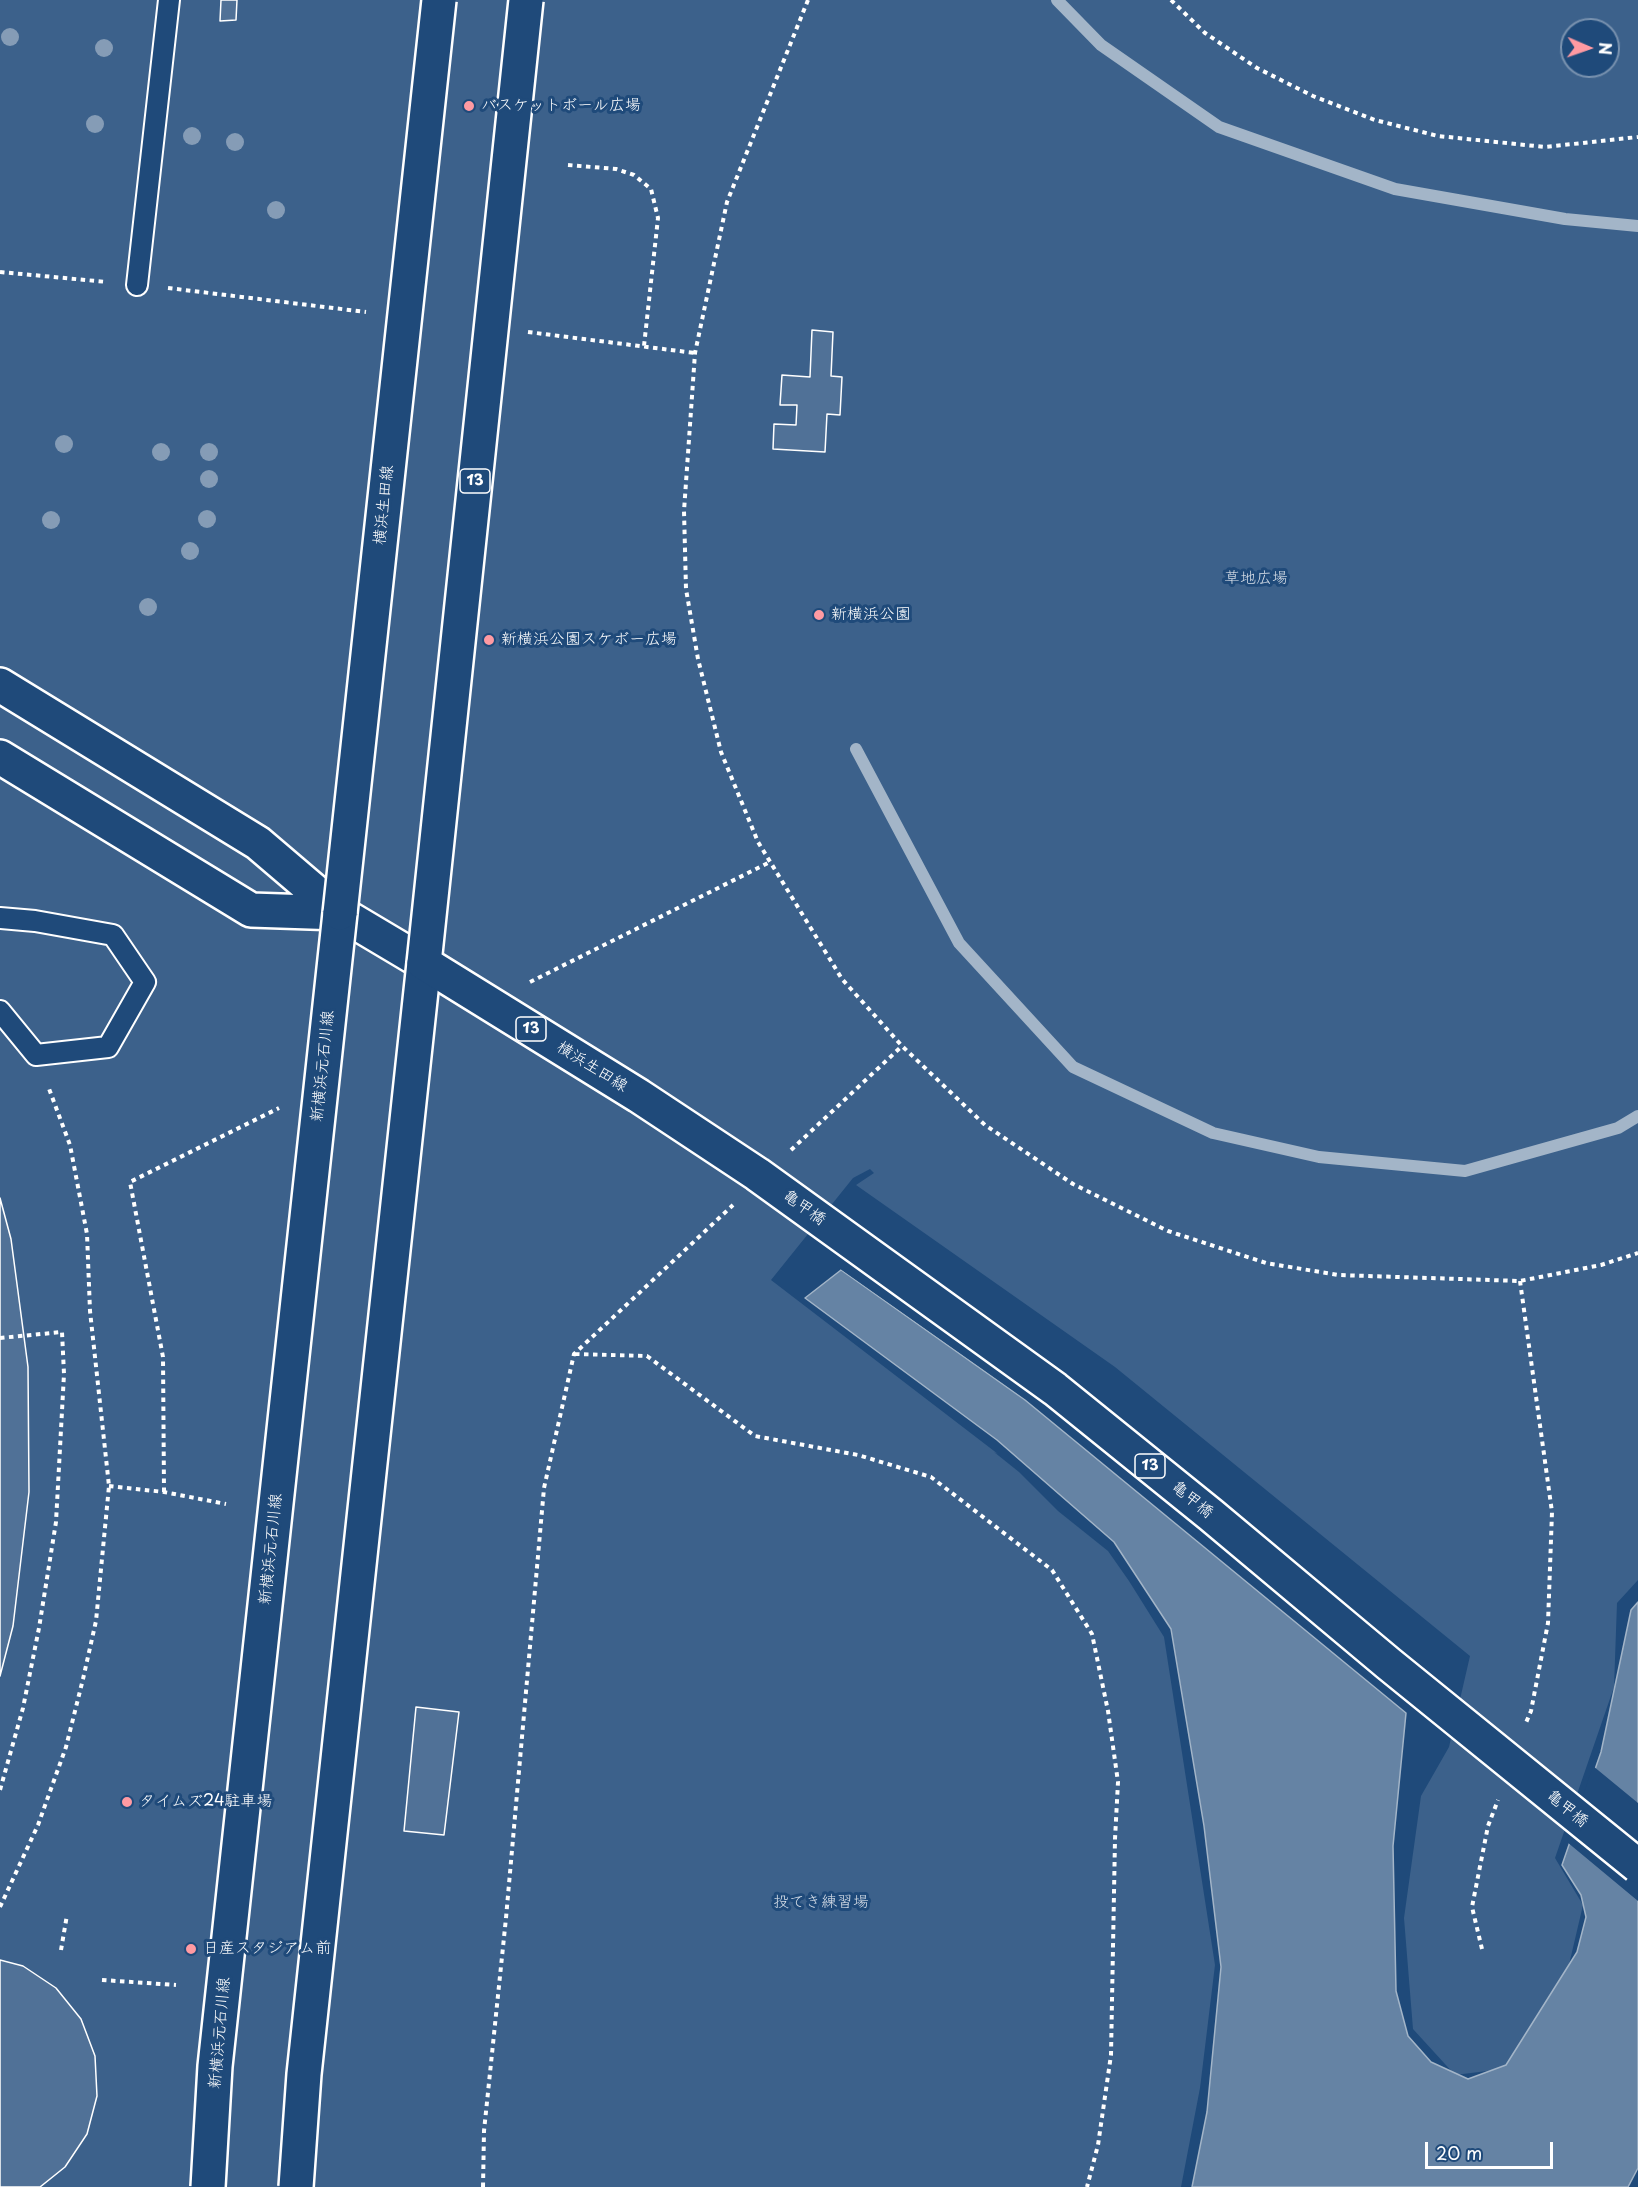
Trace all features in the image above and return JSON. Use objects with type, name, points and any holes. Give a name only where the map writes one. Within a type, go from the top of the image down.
[{"type":"main road","name":"横浜生田線","points":[[439,0],[340,912],[639,1096]]},
{"type":"main road","name":"13","points":[[424,963],[526,0]]},
{"type":"main road","points":[[0,685],[258,843],[340,912]]},
{"type":"main road","points":[[0,757],[251,910],[340,912]]},
{"type":"main road","name":"新横浜元石川線","points":[[208,2187],[215,2066],[340,912]]},
{"type":"main road","points":[[296,2187],[304,2074],[424,963]]},
{"type":"main road","name":"亀甲橋","points":[[639,1096],[757,1174],[1055,1389],[1638,1866]]},
{"type":"lane","points":[[137,285],[169,0]]},
{"type":"lane","points":[[0,918],[35,921],[113,935],[145,982],[108,1047],[36,1055],[0,1011]]},
{"type":"path","points":[[807,0],[727,202],[695,353],[684,511],[686,589],[698,659],[721,752],[758,842],[842,979],[902,1046],[985,1125],[1073,1184],[1168,1231],[1266,1263],[1338,1275],[1520,1281],[1601,1265],[1638,1253]]},
{"type":"path","points":[[1171,0],[1205,33],[1257,68],[1313,96],[1375,120],[1438,136],[1545,147],[1638,137]]},
{"type":"path","points":[[568,165],[616,170],[634,175],[651,189],[658,218],[644,346]]},
{"type":"path","points":[[0,272],[201,291],[376,313]]},
{"type":"path","points":[[527,332],[695,353]]},
{"type":"path","points":[[0,1906],[38,1825],[66,1747],[96,1621],[109,1486],[90,1311],[87,1234],[70,1145],[36,1055]]},
{"type":"path","points":[[130,1182],[163,1357],[164,1492]]},
{"type":"path","points":[[1520,1281],[1552,1512],[1548,1623],[1531,1711],[1523,1732]]},
{"type":"path","points":[[0,1338],[62,1332],[64,1374],[56,1522],[39,1628],[25,1696],[0,1790]]},
{"type":"path","points":[[483,2187],[484,2131],[506,1918],[544,1488],[574,1353],[585,1353],[647,1356],[755,1436],[858,1455],[931,1477],[1052,1570],[1092,1634],[1108,1711],[1118,1782],[1114,1851],[1111,2055],[1098,2145],[1087,2187]]},
{"type":"path","points":[[109,1486],[164,1492],[226,1504]]},
{"type":"path","points":[[1482,1949],[1472,1907],[1488,1826],[1500,1794]]},
{"type":"path","points":[[61,1950],[67,1915]]},
{"type":"path","points":[[102,1980],[176,1985]]},
{"type":"green space","name":"新横浜公園","points":[[0,0],[1638,0],[1638,1580],[1617,1603],[1614,1687],[1555,1858],[1583,1905],[1568,1969],[1511,2068],[1455,2075],[1413,2029],[1404,1918],[1421,1796],[1449,1747],[1470,1656],[1115,1367],[856,1185],[874,1173],[870,1169],[853,1178],[771,1280],[998,1454],[994,1452],[1019,1472],[1058,1511],[1108,1551],[1164,1637],[1215,1965],[1200,2088],[1181,2187],[0,2187]]},
{"type":"shaded area","points":[[841,1270],[1025,1400],[1406,1713],[1393,1846],[1396,1991],[1408,2036],[1431,2062],[1468,2079],[1506,2065],[1577,1952],[1586,1917],[1581,1895],[1562,1865],[1601,1752],[1631,1610],[1638,1602],[1638,2168],[1628,2187],[1192,2187],[1207,2112],[1221,1967],[1204,1826],[1171,1629],[1114,1542],[997,1440],[805,1298]]},
{"type":"pier","points":[[839,1268],[843,1268],[1027,1397],[1377,1685],[1027,1400]]},
{"type":"pier","points":[[1593,1766],[1638,1803],[1638,1901],[1567,1842]]},
{"type":"building","points":[[221,0],[237,0],[236,20],[220,21]]},
{"type":"building","points":[[812,330],[833,332],[831,376],[842,377],[840,415],[827,414],[825,452],[773,449],[774,424],[796,425],[797,405],[780,405],[782,375],[810,377]]},
{"type":"building","points":[[0,1198],[11,1239],[28,1367],[29,1492],[13,1626],[0,1676]]},
{"type":"building","points":[[416,1707],[459,1712],[444,1835],[404,1831]]},
{"type":"building","points":[[0,1960],[23,1966],[56,1988],[81,2019],[95,2056],[97,2096],[87,2134],[65,2167],[40,2187],[0,2187]]},
{"type":"waterway","points":[[1057,0],[1101,45],[1219,127],[1395,189],[1565,219],[1638,226]]},
{"type":"waterway","points":[[856,749],[959,943],[1073,1067],[1213,1133],[1319,1157],[1465,1171],[1618,1128],[1638,1116]]},
{"type":"place","name":"バスケットボール広場","points":[[469,106]]},
{"type":"place","name":"新横浜公園","points":[[819,615]]},
{"type":"place","name":"新横浜公園スケボー広場","points":[[489,640]]},
{"type":"place","name":"タイムズ24駐車場","points":[[127,1802]]},
{"type":"place","name":"日産スタジアム前","points":[[191,1949]]},
{"type":"park label","name":"草地広場","points":[[1256,579]]},
{"type":"park label","name":"投てき練習場","points":[[821,1903]]}]
